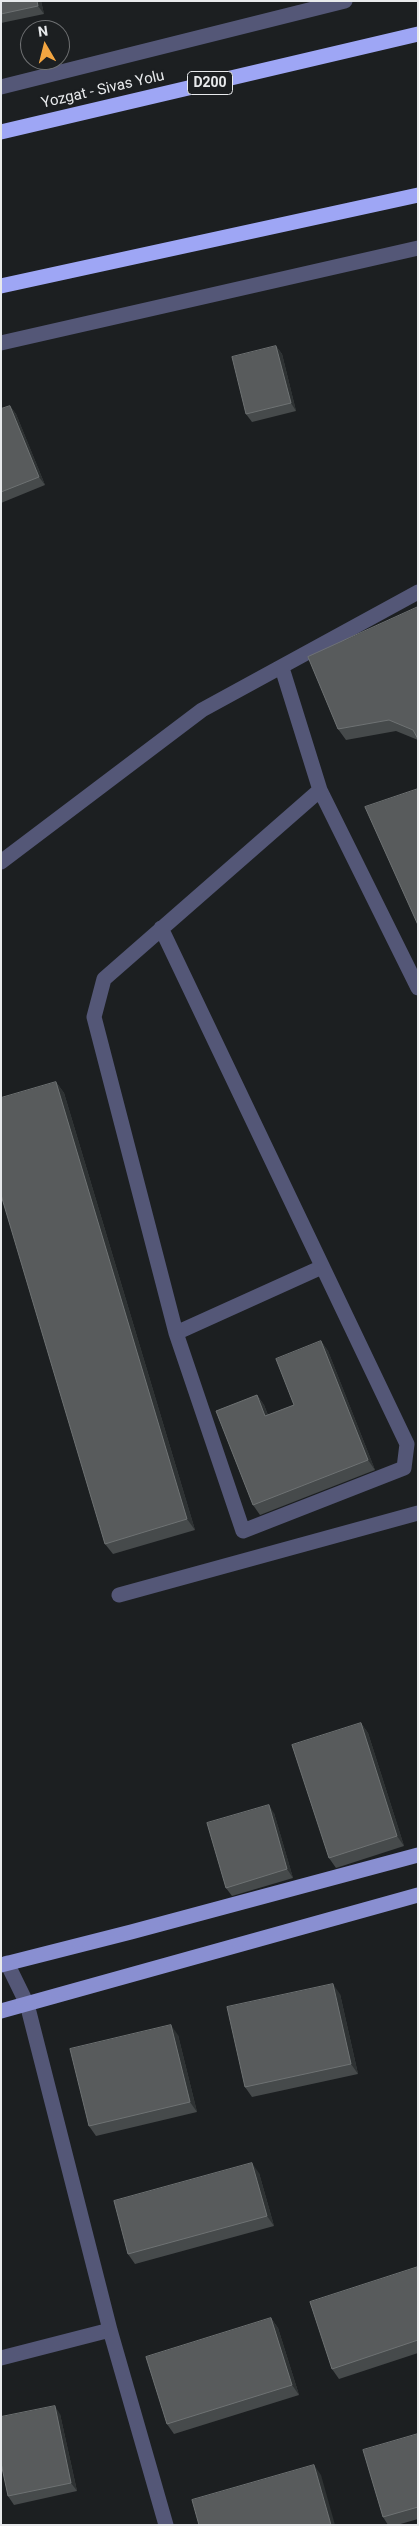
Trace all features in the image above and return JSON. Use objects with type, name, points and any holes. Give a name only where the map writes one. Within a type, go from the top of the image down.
[{"type":"highway","name":"Yozgat - Sivas Yolu","points":[[1,132],[418,34]]},
{"type":"highway","points":[[1,286],[418,195]]},
{"type":"main road","points":[[4,1964],[418,1855]]},
{"type":"main road","points":[[1,2011],[418,1895]]},
{"type":"street","points":[[1,87],[345,1]]},
{"type":"street","points":[[1,343],[418,248]]},
{"type":"street","points":[[1,862],[202,710],[418,592]]},
{"type":"street","points":[[282,668],[320,790],[418,988]]},
{"type":"street","points":[[161,928],[407,1444],[404,1468],[244,1531],[176,1333],[94,1017],[104,978],[161,928],[320,790]]},
{"type":"street","points":[[176,1333],[322,1267]]},
{"type":"street","points":[[119,1595],[418,1513]]},
{"type":"street","points":[[4,1964],[27,2004],[110,2330],[166,2525]]},
{"type":"street","points":[[1,2358],[110,2330]]},
{"type":"building","points":[[1,1],[37,1],[38,6],[1,14]]},
{"type":"building","points":[[276,346],[291,403],[246,414],[232,357]]},
{"type":"building","points":[[10,406],[39,477],[1,492],[1,409]]},
{"type":"building","points":[[418,607],[418,739],[413,730],[389,720],[338,729],[308,657]]},
{"type":"building","points":[[418,789],[418,925],[365,807]]},
{"type":"building","points":[[56,1082],[187,1519],[105,1544],[1,1195],[1,1098]]},
{"type":"building","points":[[321,1341],[368,1460],[253,1505],[216,1411],[257,1395],[265,1416],[294,1405],[276,1359]]},
{"type":"building","points":[[361,1723],[397,1836],[329,1858],[292,1745]]},
{"type":"building","points":[[269,1805],[287,1869],[226,1888],[207,1823]]},
{"type":"building","points":[[333,1984],[351,2064],[245,2087],[227,2007]]},
{"type":"building","points":[[171,2025],[190,2102],[89,2126],[70,2049]]},
{"type":"building","points":[[252,2163],[267,2216],[128,2254],[114,2201]]},
{"type":"building","points":[[418,2267],[418,2340],[332,2369],[310,2302]]},
{"type":"building","points":[[271,2318],[292,2385],[167,2424],[146,2357]]},
{"type":"building","points":[[55,2406],[71,2483],[8,2496],[1,2463],[1,2417]]},
{"type":"building","points":[[418,2434],[418,2507],[383,2517],[363,2450]]},
{"type":"building","points":[[314,2465],[331,2525],[199,2525],[192,2500]]}]
